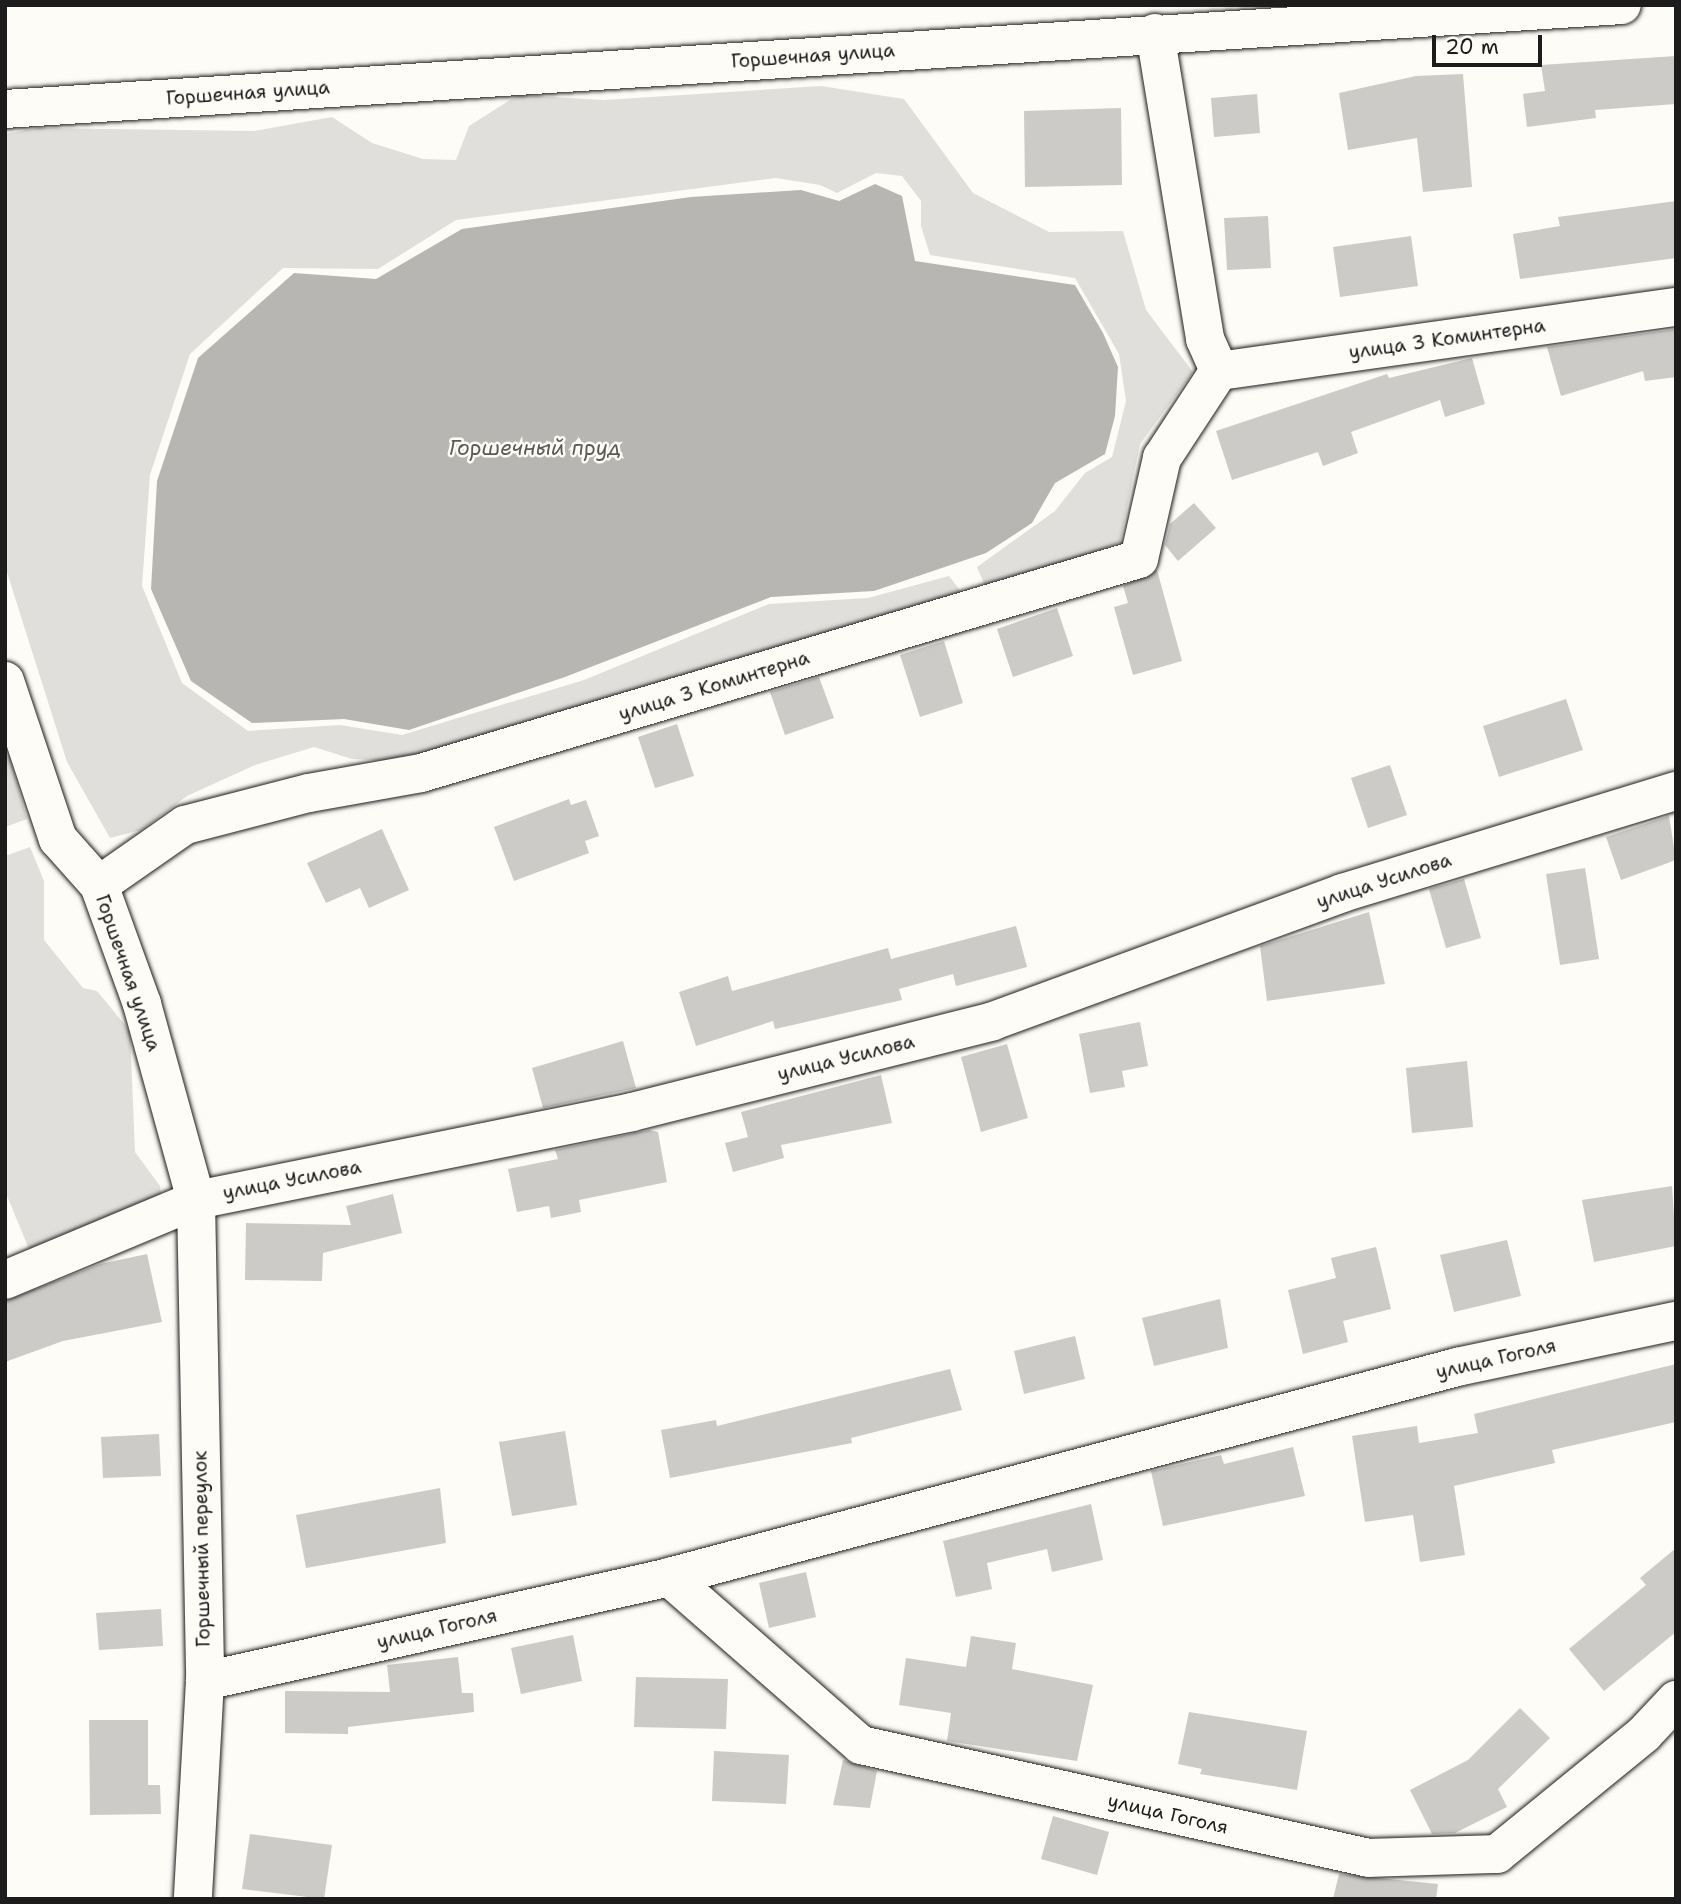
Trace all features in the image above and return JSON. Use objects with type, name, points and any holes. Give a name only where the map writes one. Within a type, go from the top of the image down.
[{"type":"street","name":"Горшечная улица","points":[[5,109],[1155,33],[1278,18],[1622,5]]},
{"type":"street","points":[[1155,33],[1205,340],[1219,371]]},
{"type":"street","name":"улица 3 Коминтерна","points":[[99,884],[185,825],[309,793],[421,773],[1139,559],[1162,458],[1219,371],[1676,307]]},
{"type":"street","name":"Горшечная улица","points":[[5,681],[58,839],[99,884],[142,1004],[196,1200]]},
{"type":"street","name":"улица Усилова","points":[[5,1280],[196,1200],[632,1112],[993,1021],[1342,893],[1676,791]]},
{"type":"street","name":"Горшечный переулок","points":[[192,1899],[205,1681],[196,1200]]},
{"type":"street","name":"улица Гоголя","points":[[205,1681],[669,1577],[1457,1367],[1676,1321]]},
{"type":"street","name":"улица Гоголя","points":[[669,1577],[862,1745],[1369,1858],[1497,1854],[1644,1734],[1676,1700]]},
{"type":"shaded area","points":[[821,86],[904,99],[973,193],[1049,232],[1123,231],[1146,310],[1193,372],[1140,444],[1120,542],[1053,570],[985,586],[977,567],[1055,511],[1085,473],[1112,457],[1126,401],[1119,354],[1075,278],[930,255],[921,226],[921,201],[902,176],[876,173],[837,193],[820,185],[776,178],[456,220],[378,269],[283,268],[190,354],[150,475],[142,586],[182,683],[248,731],[340,725],[402,735],[584,680],[769,604],[868,598],[949,576],[966,598],[398,761],[352,759],[314,747],[255,765],[187,796],[141,830],[110,838],[67,762],[5,566],[5,134],[38,128],[254,131],[332,117],[372,143],[423,159],[456,160],[469,126],[518,95],[604,100]]},
{"type":"shaded area","points":[[9,755],[27,819],[5,827],[5,760]]},
{"type":"shaded area","points":[[30,847],[44,881],[44,940],[83,988],[97,991],[130,1031],[135,1152],[160,1186],[163,1211],[31,1254],[5,1191],[5,856]]},
{"type":"water","name":"Горшечный пруд","points":[[875,184],[902,196],[915,261],[1075,285],[1103,333],[1118,367],[1115,416],[1105,454],[1055,483],[1032,523],[986,553],[874,591],[771,597],[565,677],[409,730],[344,719],[252,723],[191,681],[151,589],[157,481],[198,358],[294,273],[376,279],[462,229],[691,197],[801,190],[839,201]]},
{"type":"building","points":[[1676,56],[1676,104],[1595,110],[1596,118],[1527,127],[1523,94],[1545,91],[1541,65]]},
{"type":"building","points":[[1463,74],[1472,187],[1423,192],[1417,138],[1348,150],[1339,93],[1416,76]]},
{"type":"building","points":[[1257,94],[1260,133],[1214,137],[1211,98]]},
{"type":"building","points":[[1121,108],[1122,185],[1025,187],[1024,111]]},
{"type":"building","points":[[1676,201],[1676,258],[1520,279],[1513,234],[1560,226],[1558,217]]},
{"type":"building","points":[[1268,216],[1271,268],[1227,270],[1224,218]]},
{"type":"building","points":[[1411,236],[1418,286],[1340,297],[1333,247]]},
{"type":"building","points":[[1676,329],[1676,377],[1645,381],[1643,371],[1561,396],[1547,347]]},
{"type":"building","points":[[1472,358],[1485,404],[1445,417],[1440,400],[1351,432],[1358,453],[1323,466],[1318,452],[1232,480],[1216,431],[1387,374],[1389,378]]},
{"type":"building","points":[[1194,503],[1216,528],[1178,561],[1165,545],[1170,524]]},
{"type":"building","points":[[1157,570],[1182,661],[1133,675],[1114,607],[1128,603],[1123,586]]},
{"type":"building","points":[[1057,608],[1073,656],[1013,677],[997,629]]},
{"type":"building","points":[[944,641],[963,703],[920,717],[900,655]]},
{"type":"building","points":[[819,677],[834,718],[785,735],[770,692]]},
{"type":"building","points":[[1566,699],[1583,750],[1499,777],[1483,726]]},
{"type":"building","points":[[677,724],[694,776],[655,788],[638,737]]},
{"type":"building","points":[[1390,765],[1407,815],[1368,828],[1351,778]]},
{"type":"building","points":[[569,799],[571,805],[586,800],[599,836],[585,841],[589,853],[514,881],[494,827]]},
{"type":"building","points":[[1669,816],[1676,860],[1621,880],[1606,837]]},
{"type":"building","points":[[382,829],[409,890],[369,908],[360,888],[326,903],[307,863]]},
{"type":"building","points":[[1585,868],[1599,959],[1560,965],[1546,874]]},
{"type":"building","points":[[1464,879],[1481,938],[1446,948],[1429,889]]},
{"type":"building","points":[[1369,912],[1385,984],[1267,1001],[1260,946]]},
{"type":"building","points":[[1016,926],[1027,967],[956,986],[953,974],[899,989],[902,1000],[775,1029],[773,1021],[696,1046],[679,992],[728,976],[732,991],[888,948],[891,959]]},
{"type":"building","points":[[1140,1022],[1148,1066],[1122,1071],[1125,1087],[1090,1093],[1079,1034]]},
{"type":"building","points":[[623,1041],[636,1088],[543,1108],[532,1068]]},
{"type":"building","points":[[1007,1044],[1028,1118],[981,1132],[961,1057]]},
{"type":"building","points":[[1467,1061],[1473,1127],[1412,1133],[1406,1068]]},
{"type":"building","points":[[881,1075],[892,1123],[781,1145],[784,1158],[733,1172],[725,1143],[748,1137],[741,1112]]},
{"type":"building","points":[[649,1130],[658,1132],[667,1182],[579,1200],[581,1212],[551,1218],[549,1206],[517,1212],[508,1169],[558,1159],[555,1150]]},
{"type":"building","points":[[1672,1186],[1676,1246],[1594,1262],[1582,1200]]},
{"type":"building","points":[[393,1194],[402,1233],[323,1253],[322,1281],[245,1280],[246,1223],[351,1225],[346,1206]]},
{"type":"building","points":[[1507,1240],[1521,1296],[1454,1312],[1440,1255]]},
{"type":"building","points":[[1376,1247],[1391,1309],[1343,1321],[1348,1342],[1303,1354],[1288,1290],[1336,1278],[1331,1258]]},
{"type":"building","points":[[147,1254],[162,1322],[63,1341],[5,1362],[5,1301],[100,1264]]},
{"type":"building","points":[[1220,1299],[1228,1348],[1154,1366],[1142,1318]]},
{"type":"building","points":[[1075,1336],[1085,1379],[1024,1394],[1014,1351]]},
{"type":"building","points":[[1676,1364],[1676,1422],[1552,1450],[1555,1463],[1454,1486],[1465,1555],[1420,1562],[1413,1515],[1365,1522],[1352,1436],[1417,1426],[1419,1443],[1478,1433],[1474,1414]]},
{"type":"building","points":[[950,1369],[962,1410],[851,1438],[852,1443],[670,1478],[661,1430],[716,1420],[717,1426]]},
{"type":"building","points":[[565,1431],[577,1505],[512,1516],[499,1442]]},
{"type":"building","points":[[159,1434],[161,1476],[103,1478],[101,1437]]},
{"type":"building","points":[[1293,1447],[1305,1496],[1163,1526],[1151,1471],[1221,1455],[1224,1464]]},
{"type":"building","points":[[440,1488],[446,1543],[306,1568],[296,1515]]},
{"type":"building","points":[[1091,1504],[1103,1560],[1052,1572],[1047,1549],[987,1563],[992,1589],[956,1597],[943,1541]]},
{"type":"building","points":[[1676,1548],[1676,1632],[1604,1691],[1569,1649],[1646,1585],[1640,1578]]},
{"type":"building","points":[[806,1572],[816,1617],[769,1628],[759,1583]]},
{"type":"building","points":[[161,1609],[163,1646],[99,1650],[96,1613]]},
{"type":"building","points":[[573,1635],[582,1681],[521,1694],[511,1648]]},
{"type":"building","points":[[971,1636],[1016,1643],[1012,1669],[1093,1685],[1077,1761],[947,1741],[951,1713],[899,1705],[906,1658],[966,1667]]},
{"type":"building","points":[[458,1657],[462,1693],[473,1693],[474,1712],[348,1727],[348,1734],[285,1733],[285,1691],[390,1692],[387,1665]]},
{"type":"building","points":[[636,1677],[728,1679],[726,1729],[634,1727]]},
{"type":"building","points":[[1520,1708],[1550,1738],[1498,1789],[1507,1807],[1455,1833],[1432,1834],[1410,1790],[1468,1760]]},
{"type":"building","points":[[1189,1712],[1307,1731],[1297,1790],[1200,1774],[1202,1769],[1178,1764]]},
{"type":"building","points":[[89,1720],[148,1720],[148,1785],[160,1785],[161,1814],[90,1815]]},
{"type":"building","points":[[714,1751],[789,1755],[786,1804],[712,1801]]},
{"type":"building","points":[[843,1760],[877,1771],[870,1808],[833,1805]]},
{"type":"building","points":[[1053,1816],[1109,1832],[1097,1875],[1041,1859]]},
{"type":"building","points":[[250,1834],[332,1845],[324,1899],[242,1889]]},
{"type":"building","points":[[1339,1874],[1438,1884],[1436,1899],[1333,1899]]}]
